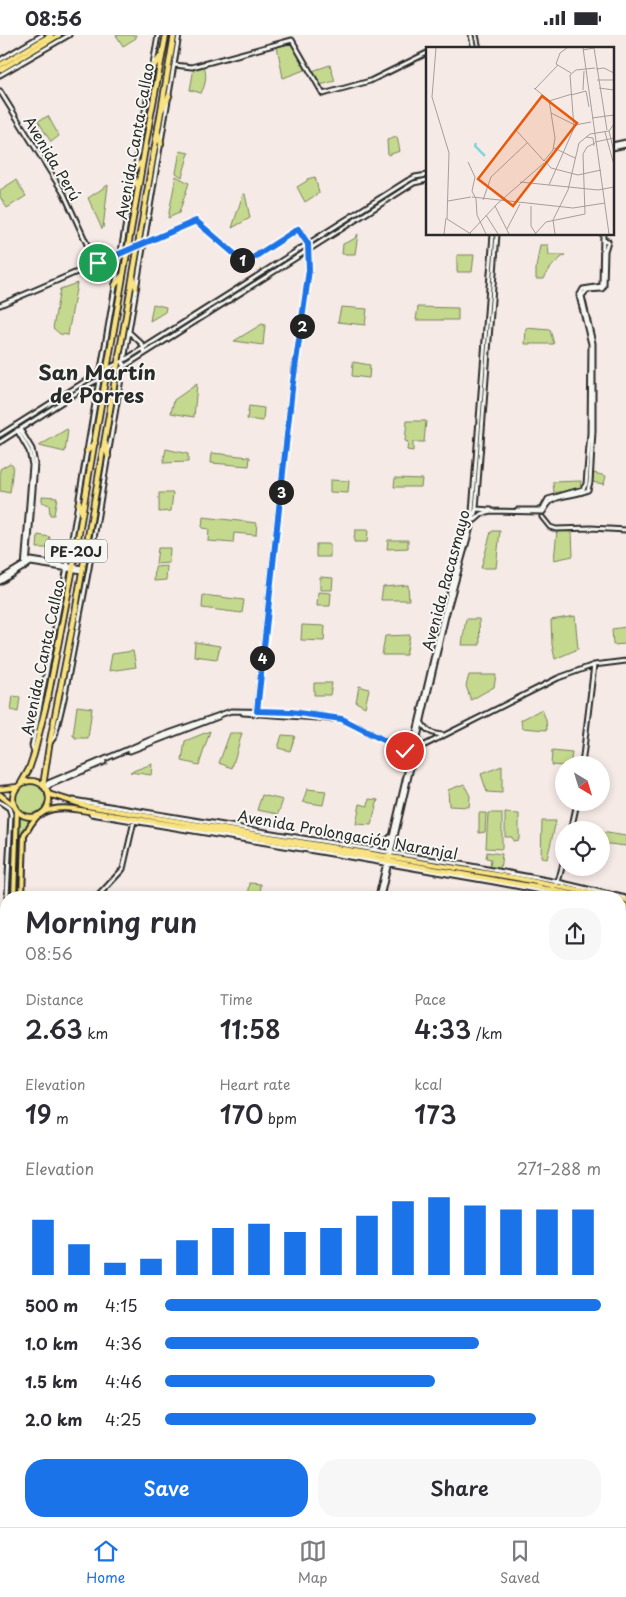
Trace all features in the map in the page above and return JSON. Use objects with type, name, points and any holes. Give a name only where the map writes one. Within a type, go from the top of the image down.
[{"type":"highway","name":"Avenida Canta Callao","points":[[19,786],[29,769],[48,697],[96,442],[142,162],[166,35]]},
{"type":"highway","name":"Avenida Canta Callao","points":[[44,787],[48,746],[74,619],[174,35]]},
{"type":"highway","points":[[152,69],[161,56]]},
{"type":"highway","points":[[159,115],[169,96]]},
{"type":"highway","points":[[157,130],[161,144]]},
{"type":"highway","points":[[135,168],[142,162]]},
{"type":"highway","points":[[133,177],[138,187]]},
{"type":"highway","points":[[115,285],[123,274]]},
{"type":"highway","points":[[132,276],[136,287]]},
{"type":"highway","points":[[104,441],[108,456]]},
{"type":"highway","points":[[87,451],[96,442]]},
{"type":"highway","points":[[79,502],[82,515]]},
{"type":"highway","points":[[74,619],[78,627]]},
{"type":"highway","points":[[0,789],[19,786],[30,781],[39,783],[48,794],[48,805],[40,814],[29,817],[17,811],[0,795]]},
{"type":"highway","points":[[12,806],[13,797],[19,786]]},
{"type":"main road","points":[[0,65],[52,36],[59,35]]},
{"type":"main road","points":[[0,70],[52,36]]},
{"type":"main road","points":[[15,56],[20,49]]},
{"type":"main road","points":[[22,63],[25,55]]},
{"type":"main road","name":"Avenida Prolongación Naranjal","points":[[48,794],[87,806],[243,829],[362,851],[423,868],[552,891]]},
{"type":"main road","name":"Avenida Prolongación Naranjal","points":[[40,814],[52,809],[72,809],[340,852],[495,873],[557,884],[582,891]]},
{"type":"main road","points":[[14,891],[17,811]]},
{"type":"main road","points":[[22,891],[24,836],[40,814]]},
{"type":"main road","points":[[168,819],[173,817]]},
{"type":"main road","points":[[244,839],[250,837]]},
{"type":"main road","points":[[362,851],[369,849]]},
{"type":"main road","points":[[340,852],[344,856]]},
{"type":"main road","points":[[424,858],[428,863]]},
{"type":"street","points":[[0,60],[42,35]]},
{"type":"street","points":[[0,75],[69,35]]},
{"type":"street","name":"Avenida Canta Callao","points":[[34,752],[32,746],[79,502],[158,35]]},
{"type":"street","name":"Avenida Canta Callao","points":[[48,746],[55,736],[78,627],[180,35]]},
{"type":"street","points":[[174,65],[192,67],[292,40],[323,95],[370,81],[426,53]]},
{"type":"street","name":"Avenida Perú","points":[[0,91],[64,194],[96,264]]},
{"type":"street","points":[[0,435],[100,372],[117,365],[407,181],[414,177],[426,175]]},
{"type":"street","points":[[0,441],[309,251],[414,183],[426,180]]},
{"type":"street","points":[[0,305],[196,221],[245,263],[298,229],[308,244],[309,270],[292,389],[256,712]]},
{"type":"street","points":[[472,522],[493,235]]},
{"type":"street","name":"Avenida Pacasmayo","points":[[389,858],[411,751],[443,616],[476,509],[497,235]]},
{"type":"street","points":[[541,513],[551,501],[586,491],[590,485],[593,431],[593,343],[582,296],[587,290],[604,287],[605,240],[603,235]]},
{"type":"street","points":[[541,513],[548,499],[583,489],[586,484],[590,433],[591,344],[579,296],[582,290],[586,288],[602,285],[605,240]]},
{"type":"street","points":[[129,332],[142,344],[142,349],[145,353]]},
{"type":"street","points":[[93,377],[102,365]]},
{"type":"street","points":[[80,391],[89,391],[96,398]]},
{"type":"street","points":[[40,409],[43,414]]},
{"type":"street","points":[[18,430],[32,449],[35,464],[25,565]]},
{"type":"street","points":[[476,509],[541,513]]},
{"type":"street","points":[[472,522],[490,511],[541,513]]},
{"type":"street","points":[[541,513],[550,527],[556,529],[626,530]]},
{"type":"street","name":"Avenida Pacasmayo","points":[[381,891],[416,751],[446,616],[472,522]]},
{"type":"street","points":[[0,580],[25,565],[34,563],[82,570]]},
{"type":"street","points":[[44,787],[221,716],[234,713],[256,712],[328,716],[344,719],[405,751],[416,751],[433,739],[558,678],[594,665],[626,661]]},
{"type":"street","points":[[583,756],[594,665]]},
{"type":"street","points":[[422,722],[426,729],[432,733],[444,735]]},
{"type":"street","name":"Avenida Prolongación Naranjal","points":[[65,800],[369,849],[389,858]]},
{"type":"street","points":[[0,802],[12,806],[7,891]]},
{"type":"street","name":"Avenida Prolongación Naranjal","points":[[91,814],[167,825],[344,856],[424,858],[495,873]]},
{"type":"street","points":[[103,891],[123,869],[134,821]]},
{"type":"street","points":[[369,849],[382,845],[390,837]]},
{"type":"street","points":[[552,891],[559,876]]},
{"type":"street","name":"Avenida Prolongación Naranjal","points":[[557,884],[596,891]]},
{"type":"green space","points":[[116,35],[136,35],[136,38],[123,46]]},
{"type":"green space","points":[[292,41],[307,69],[283,78],[277,46]]},
{"type":"green space","points":[[204,65],[206,80],[201,93],[190,90],[194,68]]},
{"type":"green space","points":[[330,65],[335,81],[320,85],[312,71]]},
{"type":"green space","points":[[48,116],[59,136],[51,142],[38,121]]},
{"type":"green space","points":[[397,137],[400,151],[388,155],[387,140]]},
{"type":"green space","points":[[180,151],[189,153],[182,177],[176,173]]},
{"type":"green space","points":[[176,176],[189,183],[179,213],[168,218]]},
{"type":"green space","points":[[315,177],[319,193],[305,202],[297,187],[307,181],[307,179]]},
{"type":"green space","points":[[16,180],[26,196],[7,208],[0,197],[0,190]]},
{"type":"green space","points":[[108,185],[103,228],[102,229],[88,198]]},
{"type":"green space","points":[[243,194],[245,194],[250,218],[232,228]]},
{"type":"green space","points":[[358,234],[355,254],[342,254],[343,244],[354,239]]},
{"type":"green space","points":[[540,245],[548,245],[549,255],[565,255],[553,265],[544,279],[536,279],[536,268]]},
{"type":"green space","points":[[457,255],[474,255],[472,272],[457,272]]},
{"type":"green space","points":[[77,283],[68,335],[60,334],[53,328],[60,289]]},
{"type":"green space","points":[[153,304],[166,307],[165,312],[150,321]]},
{"type":"green space","points":[[341,307],[367,309],[365,325],[338,322]]},
{"type":"green space","points":[[418,307],[458,308],[458,320],[416,320]]},
{"type":"green space","points":[[262,324],[265,325],[263,345],[234,341]]},
{"type":"green space","points":[[526,328],[550,330],[554,344],[525,344]]},
{"type":"green space","points":[[353,362],[370,365],[369,378],[352,376]]},
{"type":"green space","points":[[97,375],[96,379],[45,412],[42,410]]},
{"type":"green space","points":[[197,384],[194,417],[171,413],[174,400]]},
{"type":"green space","points":[[249,406],[264,408],[263,421],[247,419]]},
{"type":"green space","points":[[39,412],[41,414],[0,440],[0,437]]},
{"type":"green space","points":[[407,421],[426,421],[424,442],[413,442],[413,451],[407,450],[408,442],[405,441]]},
{"type":"green space","points":[[67,429],[65,452],[39,446]]},
{"type":"green space","points":[[166,449],[188,454],[188,462],[163,463]]},
{"type":"green space","points":[[212,453],[250,457],[249,466],[211,463]]},
{"type":"green space","points":[[10,463],[13,465],[10,493],[0,491],[0,469]]},
{"type":"green space","points":[[594,473],[606,476],[604,484],[592,482]]},
{"type":"green space","points":[[395,478],[422,479],[421,487],[394,487]]},
{"type":"green space","points":[[330,480],[349,481],[348,493],[330,492]]},
{"type":"green space","points":[[581,481],[580,488],[554,493],[553,482]]},
{"type":"green space","points":[[159,493],[173,493],[171,511],[159,512]]},
{"type":"green space","points":[[42,496],[57,497],[54,515],[50,515],[49,505],[42,502]]},
{"type":"green space","points":[[203,517],[257,523],[256,535],[234,533],[233,543],[208,541],[209,529],[202,528]]},
{"type":"green space","points":[[355,530],[368,530],[367,542],[354,542]]},
{"type":"green space","points":[[500,531],[496,568],[481,568],[491,532]]},
{"type":"green space","points":[[557,531],[572,532],[573,556],[554,560]]},
{"type":"green space","points":[[38,535],[50,537],[48,548],[37,548]]},
{"type":"green space","points":[[388,540],[408,540],[408,548],[387,549]]},
{"type":"green space","points":[[316,544],[330,544],[330,557],[316,557]]},
{"type":"green space","points":[[158,548],[170,548],[169,563],[156,564]]},
{"type":"green space","points":[[167,566],[166,580],[154,581],[155,567]]},
{"type":"green space","points":[[320,577],[333,578],[332,590],[320,590]]},
{"type":"green space","points":[[408,585],[409,600],[381,600],[383,587]]},
{"type":"green space","points":[[318,592],[331,593],[330,606],[317,606]]},
{"type":"green space","points":[[203,595],[244,600],[242,613],[202,608]]},
{"type":"green space","points":[[575,616],[578,649],[555,659],[552,645],[551,620]]},
{"type":"green space","points":[[466,619],[479,619],[480,645],[462,645]]},
{"type":"green space","points":[[302,625],[325,626],[324,641],[301,640]]},
{"type":"green space","points":[[626,627],[626,644],[613,645],[612,629]]},
{"type":"green space","points":[[410,635],[406,655],[382,655],[385,636]]},
{"type":"green space","points":[[195,642],[220,646],[217,659],[194,656]]},
{"type":"green space","points":[[133,651],[136,667],[109,671],[112,654]]},
{"type":"green space","points":[[469,675],[496,675],[494,687],[471,700],[466,686]]},
{"type":"green space","points":[[314,683],[332,683],[330,695],[314,695]]},
{"type":"green space","points":[[359,686],[369,689],[365,707],[356,702]]},
{"type":"green space","points":[[13,696],[20,697],[18,712],[11,710]]},
{"type":"green space","points":[[77,706],[92,708],[88,738],[75,738],[73,736]]},
{"type":"green space","points":[[542,709],[547,730],[522,728],[521,720]]},
{"type":"green space","points":[[210,731],[199,765],[182,761],[185,741]]},
{"type":"green space","points":[[230,733],[242,733],[232,768],[219,763]]},
{"type":"green space","points":[[282,735],[295,736],[290,751],[278,748]]},
{"type":"green space","points":[[552,751],[572,753],[572,756],[555,756],[555,765],[551,765]]},
{"type":"green space","points":[[152,764],[151,775],[130,772]]},
{"type":"green space","points":[[502,766],[502,793],[487,792],[481,774]]},
{"type":"green space","points":[[31,783],[37,784],[42,788],[46,793],[46,805],[42,810],[37,814],[31,815],[25,814],[20,810],[16,805],[15,799],[16,793],[20,788],[25,784]]},
{"type":"green space","points":[[464,784],[470,796],[469,807],[449,806],[448,790]]},
{"type":"green space","points":[[307,789],[326,791],[323,805],[303,802]]},
{"type":"green space","points":[[262,795],[283,800],[278,814],[257,810]]},
{"type":"green space","points":[[369,799],[378,800],[371,825],[356,824],[360,804],[368,806]]},
{"type":"green space","points":[[479,813],[486,813],[485,832],[479,833]]},
{"type":"green space","points":[[488,813],[502,813],[502,849],[486,848]]},
{"type":"green space","points":[[505,813],[519,814],[519,840],[513,841],[512,837],[505,837]]},
{"type":"green space","points":[[20,818],[31,821],[23,833],[21,891],[16,891]]},
{"type":"green space","points":[[542,821],[555,821],[547,859],[541,858]]},
{"type":"green space","points":[[610,833],[626,836],[626,846],[610,844]]},
{"type":"green space","points":[[487,852],[502,854],[500,870],[490,868],[491,859],[486,858]]},
{"type":"green space","points":[[250,883],[261,884],[260,891],[249,891]]},
{"type":"district","name":"San Martín de Porres","points":[[97,384]]},
{"type":"route","points":[[98,263],[196,221],[245,263],[298,229],[308,244],[309,270],[292,389],[257,711],[291,712],[342,719],[405,751]]}]
